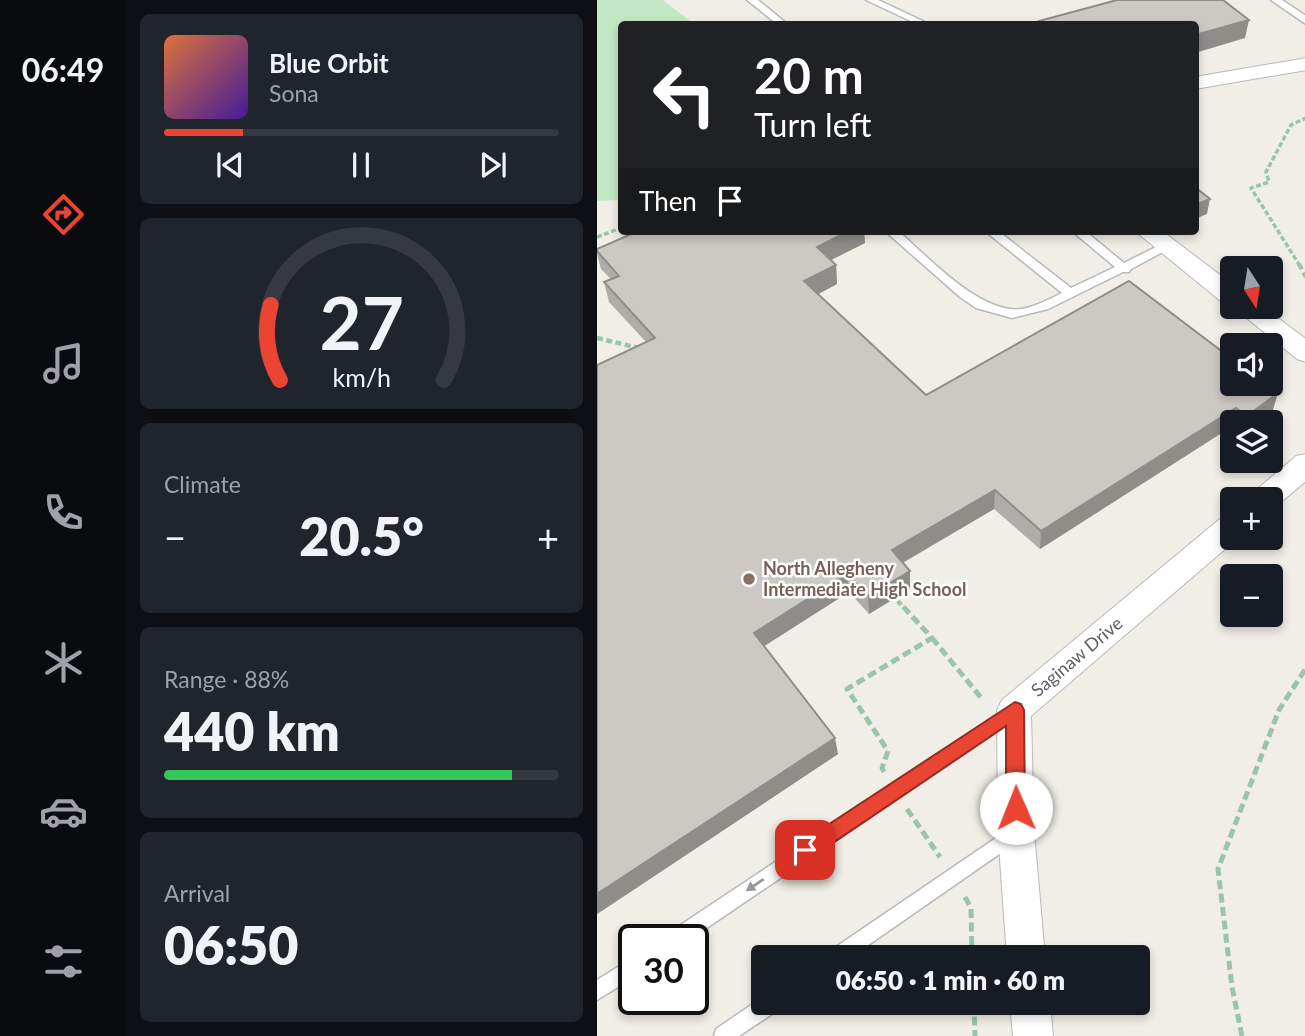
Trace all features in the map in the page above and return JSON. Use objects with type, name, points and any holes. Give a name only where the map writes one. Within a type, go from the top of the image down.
[{"type":"street","points":[[1199,82],[1305,64]]},
{"type":"street","points":[[1152,235],[1220,288]]},
{"type":"street","points":[[1262,319],[1305,353]]},
{"type":"street","points":[[1279,487],[1305,464]]},
{"type":"street","name":"Saginaw Drive","points":[[1025,945],[1007,715],[1220,536]]},
{"type":"street","points":[[1031,1015],[1033,1036]]},
{"type":"lane","points":[[752,0],[778,21]]},
{"type":"lane","points":[[871,0],[917,21]]},
{"type":"lane","points":[[1276,0],[1305,21]]},
{"type":"lane","points":[[896,235],[964,294],[997,311],[1012,314],[1030,312],[1125,269],[1166,247]]},
{"type":"lane","points":[[996,235],[1071,294]]},
{"type":"lane","points":[[1083,235],[1125,269]]},
{"type":"lane","points":[[697,924],[1007,715]]},
{"type":"lane","points":[[853,945],[1016,832]]},
{"type":"lane","points":[[597,991],[618,977]]},
{"type":"lane","points":[[723,1036],[754,1015]]},
{"type":"path","points":[[1305,118],[1291,125],[1266,172],[1269,182],[1251,188],[1270,215],[1305,277]]},
{"type":"path","points":[[597,237],[618,229]]},
{"type":"path","points":[[597,338],[650,350]]},
{"type":"path","points":[[898,601],[1007,715]]},
{"type":"path","points":[[932,638],[847,689],[888,751],[882,768],[894,791],[953,876],[971,908],[972,945]]},
{"type":"path","points":[[1242,1036],[1232,987],[1218,869],[1279,710],[1305,668]]},
{"type":"path","points":[[974,1015],[975,1036]]},
{"type":"green space","points":[[597,0],[663,0],[690,21],[618,21],[618,200],[597,201]]},
{"type":"building","points":[[1117,0],[1223,0],[1249,20],[1199,34],[1199,21],[1039,21]]},
{"type":"building","points":[[1199,190],[1210,199],[1199,203]]},
{"type":"building","name":"North Allegheny Intermediate High School","points":[[629,235],[841,235],[817,247],[836,265],[804,281],[926,395],[1129,281],[1220,350],[1220,396],[1274,396],[1255,410],[1220,410],[1220,418],[1041,531],[995,490],[892,550],[910,571],[868,596],[847,574],[754,633],[835,738],[597,894],[597,365],[655,338],[604,282],[619,276],[597,251]]},
{"type":"place","name":"North Allegheny Intermediate High School","points":[[749,579]]},
{"type":"route","points":[[805,850],[1015,710],[1016,808]]}]
